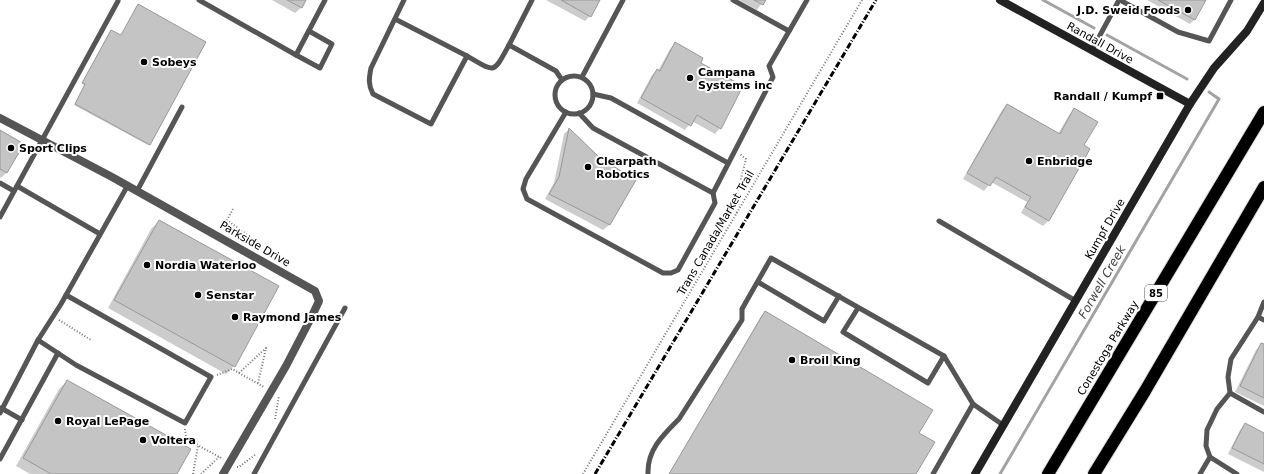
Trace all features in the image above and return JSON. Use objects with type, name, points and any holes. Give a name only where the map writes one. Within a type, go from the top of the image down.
[{"type":"highway","name":"Conestoga Parkway","points":[[1048,474],[1264,112]]},
{"type":"highway","points":[[1094,474],[1145,391],[1264,187]]},
{"type":"street","name":"Randall Drive","points":[[1000,0],[1190,104]]},
{"type":"street","name":"Kumpf Drive","points":[[975,474],[1190,104],[1214,68],[1247,31],[1264,3]]},
{"type":"street","name":"Parkside Drive","points":[[0,118],[128,185],[315,291],[319,301],[312,316],[286,366],[223,474]]},
{"type":"lane","points":[[199,0],[320,68],[332,44],[309,31]]},
{"type":"lane","points":[[296,55],[325,0]]},
{"type":"lane","points":[[404,0],[371,68],[368,80],[373,94],[431,124],[466,56]]},
{"type":"lane","points":[[395,19],[488,68],[493,68],[497,66],[510,45],[532,0]]},
{"type":"lane","points":[[582,77],[623,0]]},
{"type":"lane","points":[[733,0],[789,31]]},
{"type":"lane","points":[[566,112],[526,179],[523,189],[527,199],[663,273],[671,273],[678,270],[715,203],[713,193],[772,77],[769,66],[807,0]]},
{"type":"lane","points":[[1092,50],[1120,0],[1178,32],[1209,41],[1231,0]]},
{"type":"lane","points":[[0,217],[118,1]]},
{"type":"lane","points":[[510,45],[556,71],[562,80]]},
{"type":"lane","points":[[568,76],[582,77],[590,83],[593,100],[590,106],[585,110],[578,113],[566,112],[561,108],[555,96],[558,85],[568,76]]},
{"type":"lane","points":[[593,94],[611,98],[728,163]]},
{"type":"lane","points":[[137,191],[182,108]]},
{"type":"lane","points":[[578,113],[593,128],[713,193]]},
{"type":"lane","points":[[0,183],[16,188],[100,234]]},
{"type":"lane","points":[[22,420],[1,410],[38,340],[66,295],[128,185]]},
{"type":"lane","points":[[939,221],[1076,300]]},
{"type":"lane","points":[[648,474],[648,463],[655,447],[666,432],[679,419],[742,320],[742,309],[771,258],[944,356],[973,404],[1003,425]]},
{"type":"lane","points":[[758,282],[824,321],[839,296]]},
{"type":"lane","points":[[38,340],[76,365],[185,423],[212,377],[66,295]]},
{"type":"lane","points":[[1237,474],[1210,457],[1206,446],[1206,430],[1217,409],[1230,393],[1228,377],[1231,359],[1258,317],[1264,302]]},
{"type":"lane","points":[[254,474],[345,308]]},
{"type":"lane","points":[[858,308],[843,332],[928,383],[944,356]]},
{"type":"lane","points":[[1258,317],[1264,320]]},
{"type":"lane","points":[[0,459],[58,353]]},
{"type":"lane","points":[[1230,393],[1264,412]]},
{"type":"lane","points":[[933,474],[973,404]]},
{"type":"lane","points":[[1200,474],[1210,457]]},
{"type":"path","name":"Trans Canada/Market Trail","points":[[583,474],[862,0]]},
{"type":"path","points":[[735,150],[746,159],[737,195],[730,206],[737,213]]},
{"type":"path","points":[[233,209],[227,220],[261,245],[258,250]]},
{"type":"path","points":[[53,316],[91,340]]},
{"type":"path","points":[[239,373],[266,348],[258,383]]},
{"type":"path","points":[[212,377],[232,369],[264,387]]},
{"type":"path","points":[[275,419],[279,396],[277,393]]},
{"type":"path","points":[[185,423],[186,437],[224,460]]},
{"type":"path","points":[[236,466],[238,468],[272,442]]},
{"type":"path","points":[[193,474],[198,445]]},
{"type":"path","points":[[201,474],[219,457]]},
{"type":"building","points":[[287,0],[306,0],[302,8]]},
{"type":"building","points":[[561,0],[600,0],[591,17]]},
{"type":"building","points":[[754,0],[766,0],[763,5]]},
{"type":"building","name":"J.D. Sweid Foods","points":[[1158,0],[1206,0],[1195,20]]},
{"type":"building","name":"Sobeys","points":[[138,4],[206,42],[150,145],[75,104],[85,84],[82,83],[111,30],[121,35]]},
{"type":"building","name":"Campana Systems inc","points":[[675,42],[703,58],[701,63],[743,86],[721,129],[697,115],[691,126],[641,98],[657,69],[660,71]]},
{"type":"building","name":"Enbridge","points":[[1007,104],[1060,134],[1074,108],[1098,122],[1084,145],[1090,149],[1049,221],[1025,207],[1031,197],[996,177],[990,186],[967,173]]},
{"type":"building","name":"Clearpath Robotics","points":[[569,128],[600,158],[636,180],[610,225],[549,194],[559,177]]},
{"type":"building","points":[[0,130],[24,144],[7,173],[0,169]]},
{"type":"building","points":[[159,220],[279,286],[235,367],[114,300]]},
{"type":"building","name":"Broil King","points":[[765,311],[933,410],[919,433],[935,442],[916,474],[669,474]]},
{"type":"building","points":[[1261,343],[1264,344],[1264,398],[1240,386]]},
{"type":"building","points":[[67,380],[191,449],[177,474],[51,474],[23,458]]},
{"type":"building","points":[[1245,423],[1264,433],[1264,464],[1232,448]]},
{"type":"waterway","name":"Forwell Creek","points":[[1043,0],[1094,28]]},
{"type":"waterway","name":"Forwell Creek","points":[[1107,35],[1187,79]]},
{"type":"waterway","name":"Forwell Creek","points":[[1000,474],[1219,99],[1209,92]]},
{"type":"railway","points":[[595,474],[876,0]]},
{"type":"place","name":"J.D. Sweid Foods","points":[[1188,10]]},
{"type":"place","name":"Sobeys","points":[[144,62]]},
{"type":"place","name":"Campana Systems inc","points":[[690,78]]},
{"type":"place","name":"Randall / Kumpf","points":[[1160,96]]},
{"type":"place","name":"Sport Clips","points":[[11,148]]},
{"type":"place","name":"Enbridge","points":[[1029,161]]},
{"type":"place","name":"Clearpath Robotics","points":[[588,167]]},
{"type":"place","name":"Nordia Waterloo","points":[[147,265]]},
{"type":"place","name":"Senstar","points":[[198,295]]},
{"type":"place","name":"Raymond James","points":[[235,317]]},
{"type":"place","name":"Broil King","points":[[792,360]]},
{"type":"place","name":"Royal LePage","points":[[58,421]]},
{"type":"place","name":"Voltera","points":[[143,440]]}]
